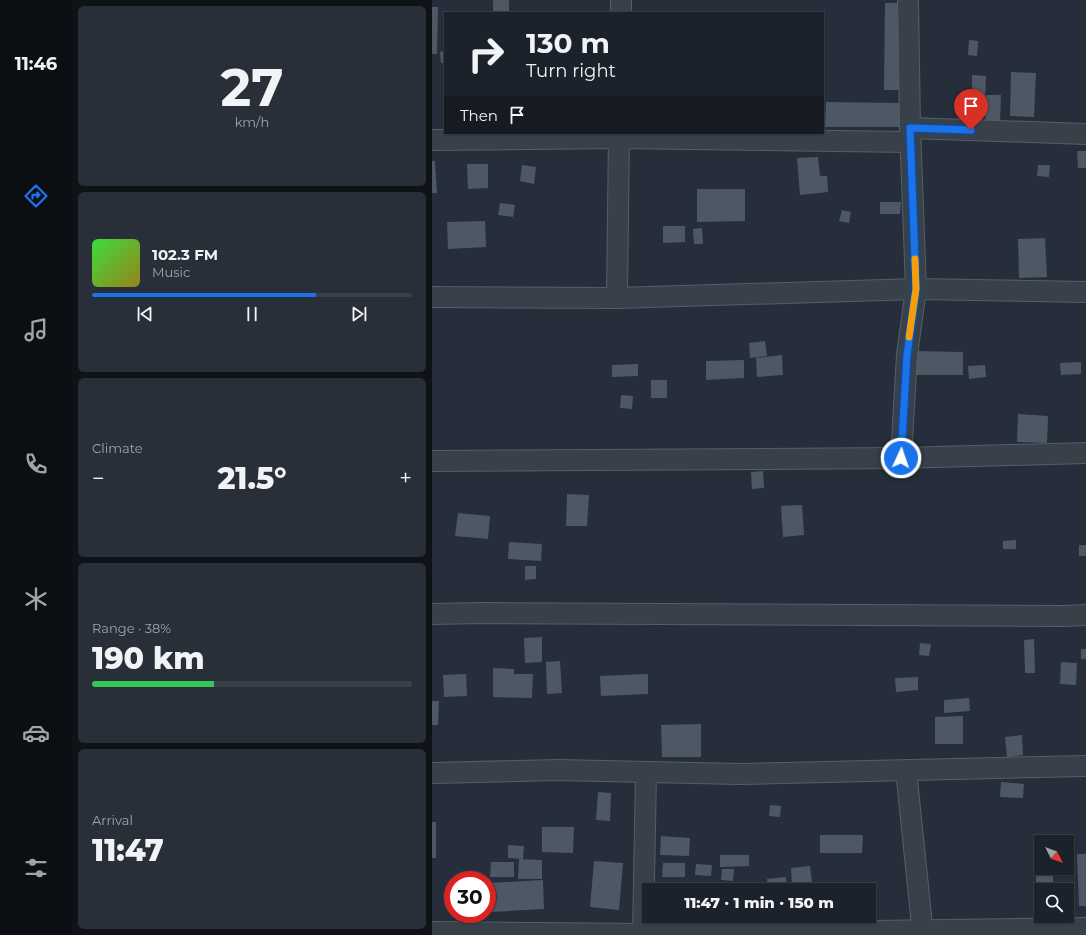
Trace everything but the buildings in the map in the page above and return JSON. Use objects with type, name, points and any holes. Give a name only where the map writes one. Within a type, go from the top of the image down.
[{"type":"street","points":[[621,0],[621,12]]},
{"type":"street","points":[[901,458],[907,355],[916,289],[910,135],[908,0]]},
{"type":"street","points":[[432,140],[619,136],[1086,134]]},
{"type":"street","points":[[617,298],[619,136]]},
{"type":"street","points":[[432,297],[617,298],[916,289],[1086,292]]},
{"type":"street","points":[[432,461],[901,458],[1086,452]]},
{"type":"street","points":[[432,614],[1063,616],[1086,614]]},
{"type":"street","points":[[432,773],[557,770],[740,774],[1086,766]]},
{"type":"street","points":[[906,770],[923,932]]},
{"type":"street","points":[[643,934],[646,773]]},
{"type":"street","points":[[432,932],[643,934],[923,932],[1086,928]]},
{"type":"slow traffic","points":[[909,337],[916,289],[915,259]]},
{"type":"route","points":[[901,458],[907,355],[916,289],[910,128],[971,130]]}]
